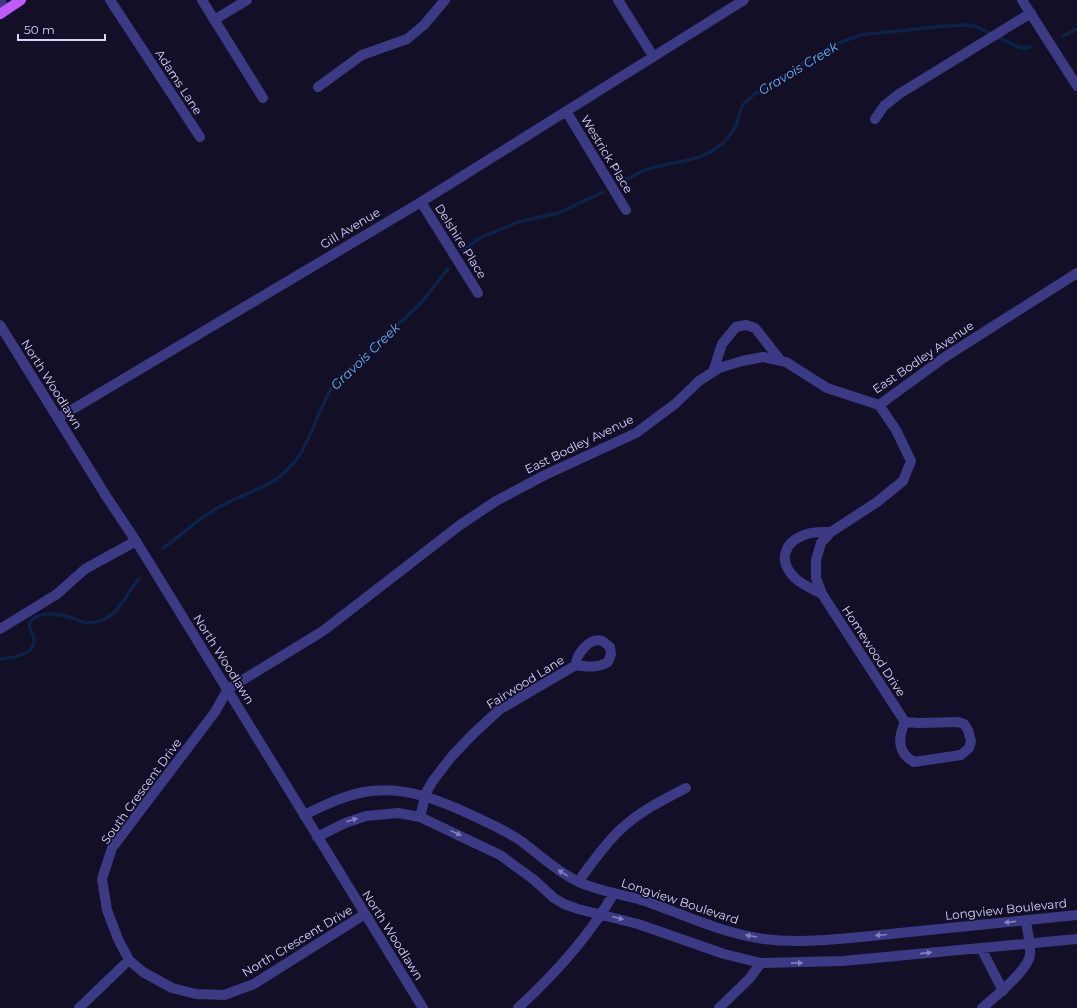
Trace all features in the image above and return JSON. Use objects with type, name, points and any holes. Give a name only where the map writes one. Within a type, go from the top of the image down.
[{"type":"main road","points":[[3,12],[21,0]]},
{"type":"street","name":"Adams Lane","points":[[110,0],[200,137]]},
{"type":"street","points":[[202,0],[263,98]]},
{"type":"street","points":[[214,20],[246,0]]},
{"type":"street","points":[[318,87],[362,55],[407,39],[424,25],[445,0]]},
{"type":"street","points":[[618,0],[653,56]]},
{"type":"street","name":"Gill Avenue","points":[[58,418],[421,202],[744,0]]},
{"type":"street","points":[[1022,0],[1077,86]]},
{"type":"street","points":[[0,1],[3,12]]},
{"type":"street","points":[[875,120],[884,106],[899,94],[1031,13]]},
{"type":"street","name":"Westrick Place","points":[[566,111],[626,210]]},
{"type":"street","name":"Delshire Place","points":[[421,202],[478,293]]},
{"type":"street","name":"East Bodley Avenue","points":[[228,689],[323,631],[460,525],[496,501],[545,475],[636,433],[675,404],[699,381],[719,368],[742,361],[763,358],[786,362],[827,388],[879,405],[946,357],[1077,273]]},
{"type":"street","name":"North Woodlawn","points":[[0,325],[228,689],[317,837],[423,1008]]},
{"type":"street","points":[[713,372],[722,344],[736,327],[746,325],[755,328],[781,361]]},
{"type":"street","name":"Homewood Drive","points":[[879,405],[896,430],[911,461],[903,481],[877,502],[831,532],[821,543],[816,560],[816,578],[822,594],[905,722]]},
{"type":"street","name":"Homewood Drive","points":[[822,594],[795,579],[787,568],[784,559],[785,551],[791,543],[808,533],[831,532]]},
{"type":"street","points":[[0,629],[57,594],[85,569],[136,541]]},
{"type":"street","name":"Fairwood Lane","points":[[420,817],[425,796],[432,782],[452,756],[473,734],[500,710],[576,665]]},
{"type":"street","name":"South Crescent Drive","points":[[129,960],[118,939],[107,910],[102,879],[112,848],[215,712],[228,689]]},
{"type":"street","points":[[905,722],[958,722],[964,724],[968,730],[971,741],[969,748],[961,755],[914,762],[903,753],[900,745],[901,730],[905,722]]},
{"type":"street","points":[[578,882],[591,864],[621,829],[651,806],[686,788]]},
{"type":"street","name":"Longview Boulevard","points":[[304,815],[348,796],[365,792],[392,792],[425,796],[456,808],[520,840],[560,872],[578,882],[646,902],[694,920],[765,939],[790,940],[853,938],[1077,915]]},
{"type":"street","points":[[317,837],[345,823],[366,816],[398,813],[420,817],[500,855],[533,879],[554,898],[564,904],[638,924],[724,954],[761,963],[843,961],[1077,939]]},
{"type":"street","points":[[518,1008],[548,981],[576,948],[602,914],[614,893]]},
{"type":"street","name":"North Crescent Drive","points":[[129,960],[143,972],[172,988],[196,994],[224,995],[254,984],[365,914]]},
{"type":"street","points":[[982,1008],[1003,991],[1026,965],[1030,956],[1026,920]]},
{"type":"street","points":[[981,948],[1003,991]]},
{"type":"street","points":[[79,1008],[129,960]]},
{"type":"street","points":[[719,1008],[749,979],[761,963]]},
{"type":"waterway","name":"Gravois Creek","points":[[620,183],[647,169],[688,160],[706,154],[715,149],[732,133],[736,126],[741,108],[752,96],[829,47],[860,35],[963,25],[975,26],[1018,47],[1030,47]]},
{"type":"waterway","name":"Gravois Creek","points":[[1063,36],[1077,29]]},
{"type":"waterway","name":"Gravois Creek","points":[[463,250],[482,237],[518,222],[559,213],[603,192]]},
{"type":"waterway","name":"Gravois Creek","points":[[163,548],[195,523],[224,504],[264,486],[283,474],[291,466],[305,446],[324,401],[337,380],[420,304],[448,269]]},
{"type":"waterway","name":"Gravois Creek","points":[[0,659],[22,655],[31,649],[34,640],[29,624],[36,617],[53,614],[86,623],[102,620],[114,613],[139,579]]}]
